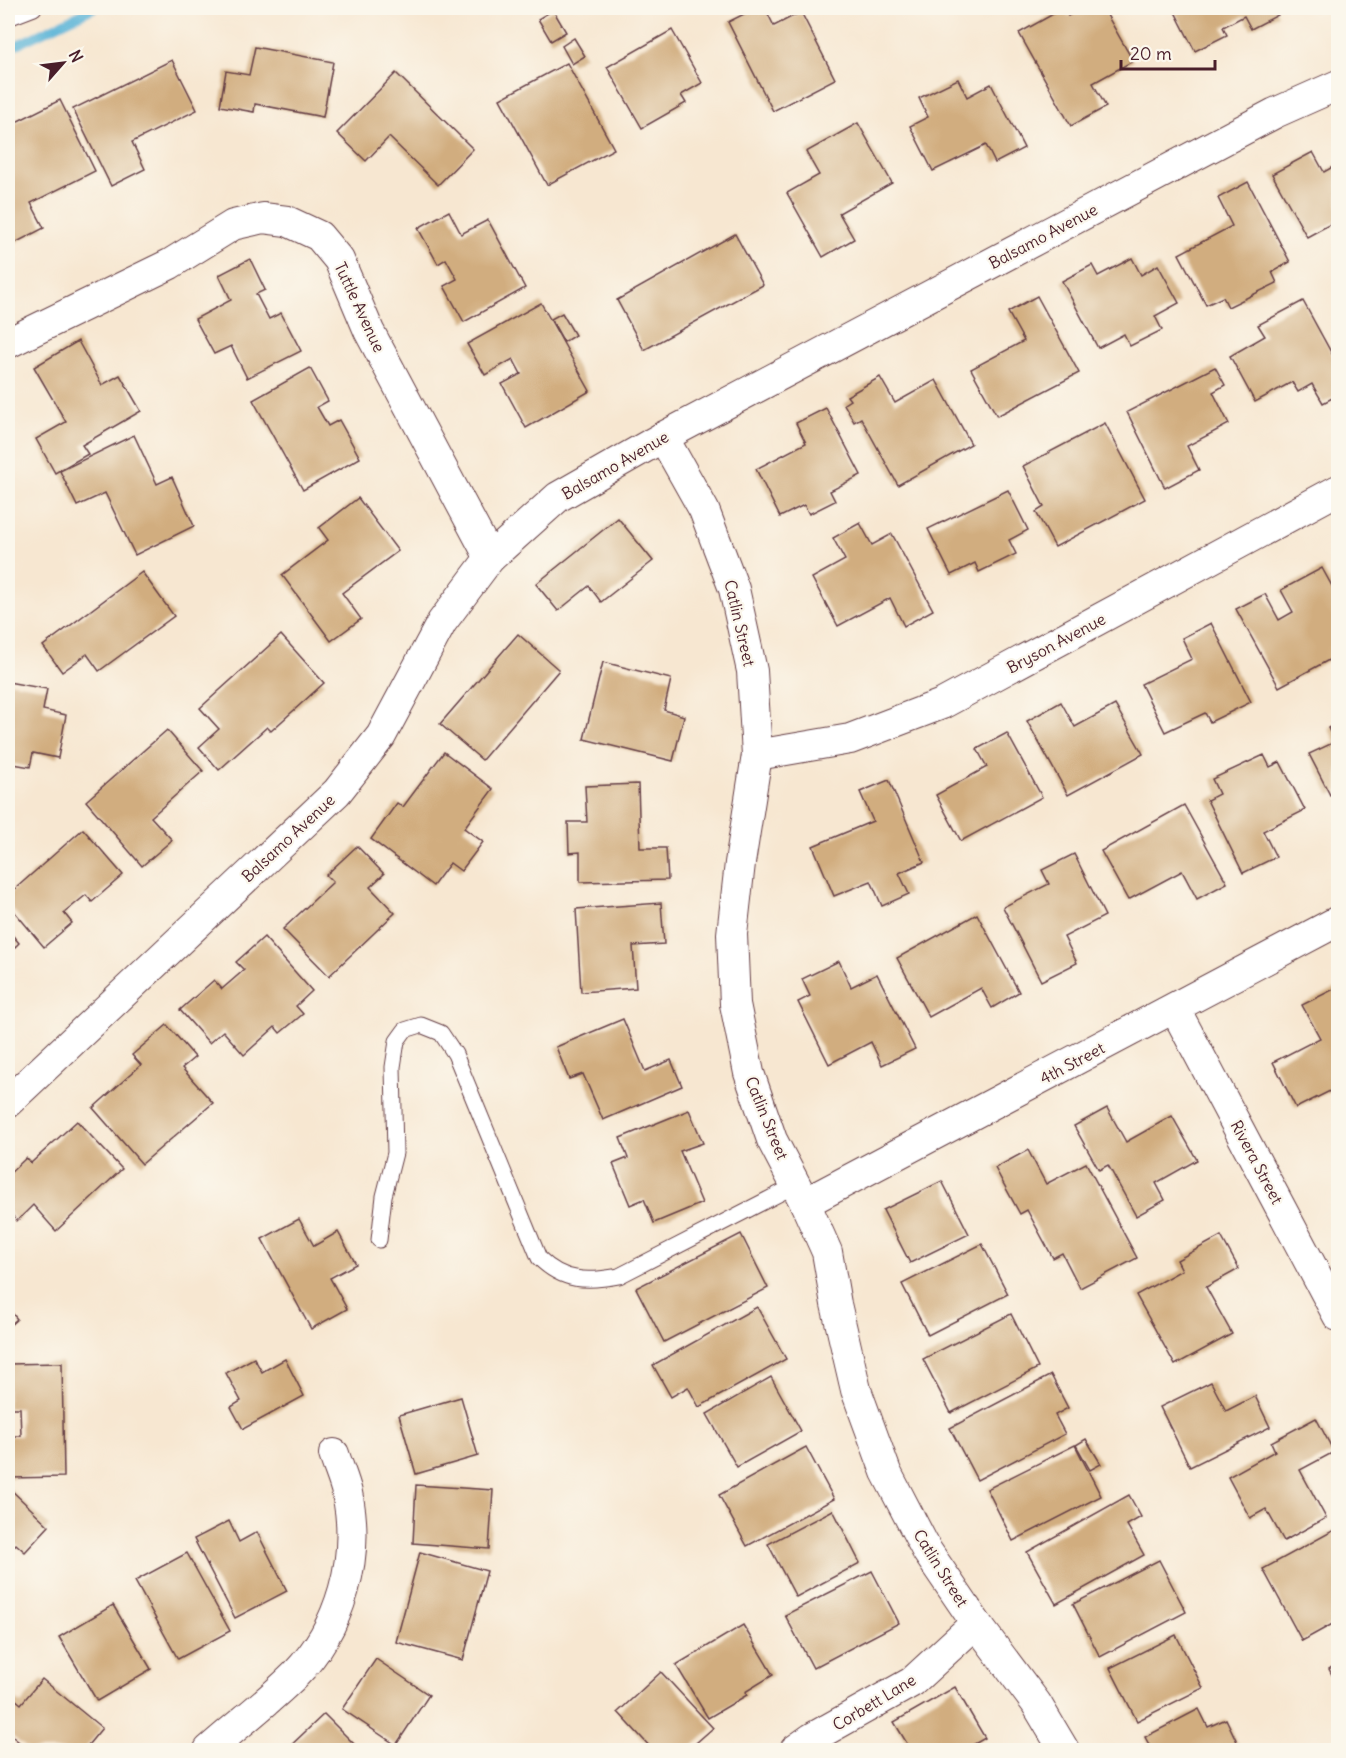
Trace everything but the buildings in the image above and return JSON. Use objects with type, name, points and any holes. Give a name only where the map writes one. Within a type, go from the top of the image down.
[{"type":"street","name":"Balsamo Avenue","points":[[8,1102],[337,792],[381,736],[442,622],[490,558],[558,497],[663,437],[1275,112],[1338,85]]},
{"type":"street","name":"Tuttle Avenue","points":[[8,344],[170,264],[233,225],[263,218],[287,221],[319,236],[339,260],[369,331],[490,558]]},
{"type":"street","name":"Catlin Street","points":[[663,437],[704,510],[734,589],[752,671],[757,755],[740,863],[732,934],[735,1004],[748,1074],[772,1140],[801,1194],[827,1252],[836,1304],[856,1390],[886,1472],[927,1551],[976,1623],[1036,1703],[1064,1750]]},
{"type":"street","name":"Bryson Avenue","points":[[757,755],[850,739],[942,704],[1338,490]]},
{"type":"street","name":"4th Street","points":[[801,1194],[1175,1009],[1338,921]]},
{"type":"street","name":"Rivera Street","points":[[1175,1009],[1338,1316]]},
{"type":"street","points":[[209,1750],[295,1674],[319,1645],[334,1617],[347,1579],[352,1539],[347,1493],[334,1454]]},
{"type":"street","name":"Corbett Lane","points":[[795,1750],[812,1738],[912,1682],[976,1623]]},
{"type":"lane","points":[[8,18],[34,8]]},
{"type":"lane","name":"4th Street","points":[[378,1240],[384,1196],[395,1153],[393,1067],[397,1041],[405,1030],[422,1025],[441,1033],[455,1054],[539,1258],[549,1269],[569,1279],[603,1279],[619,1276],[801,1194]]},
{"type":"waterway","points":[[8,49],[94,8]]}]
